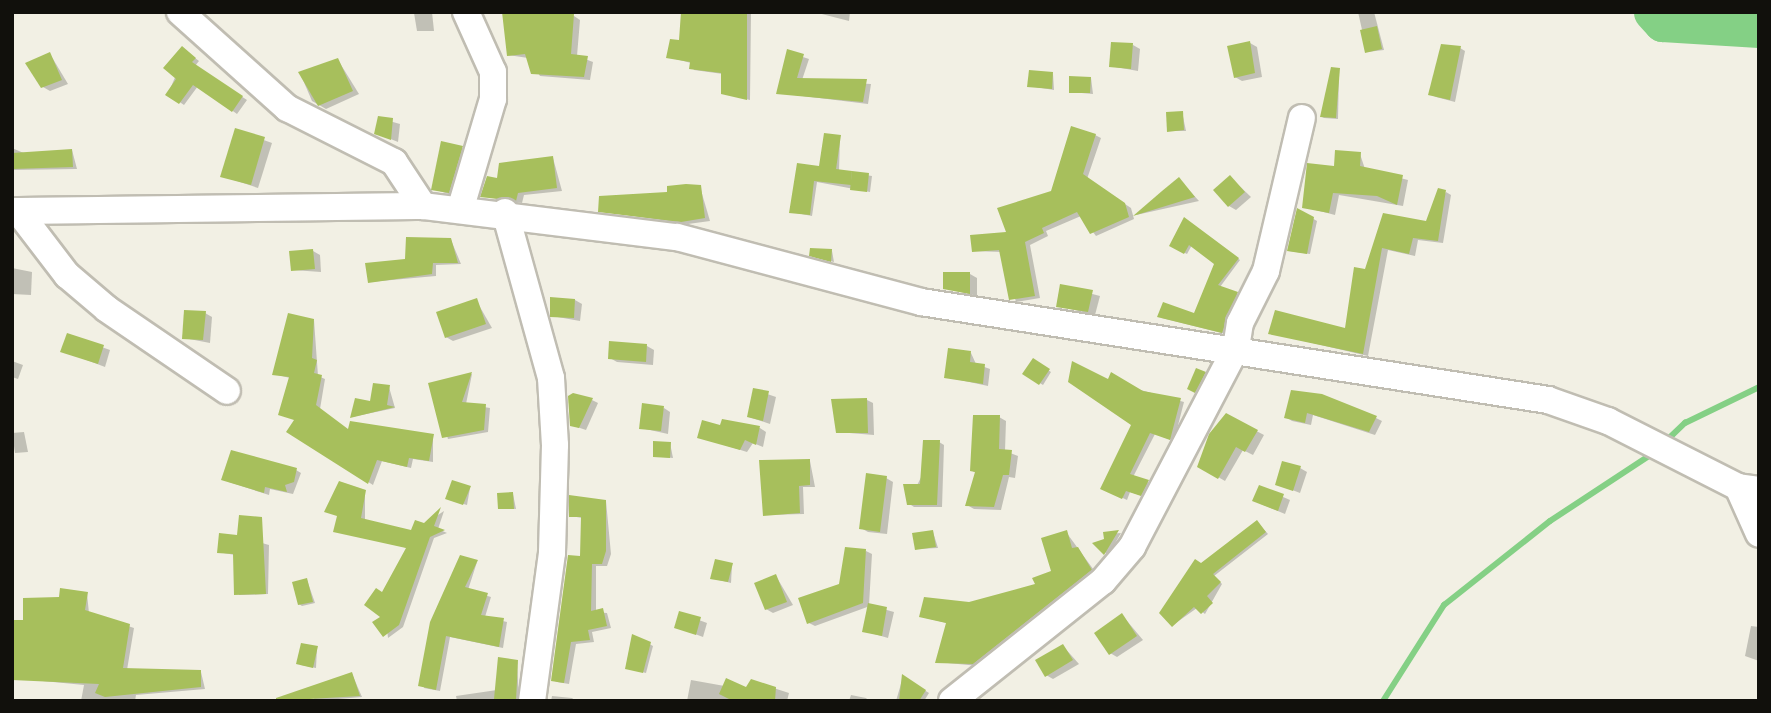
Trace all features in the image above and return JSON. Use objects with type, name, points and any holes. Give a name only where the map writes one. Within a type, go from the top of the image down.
[{"type":"street","points":[[180,12],[287,108],[394,162],[423,206]]},
{"type":"street","points":[[461,207],[493,99],[493,72],[466,12]]},
{"type":"street","points":[[952,701],[1121,563],[1236,348],[1280,229],[1302,118]]},
{"type":"street","points":[[15,211],[461,207],[677,237],[921,302],[1236,348],[1548,400],[1608,421],[1749,489],[1759,534]]},
{"type":"street","points":[[15,211],[67,275],[97,300],[227,391]]},
{"type":"street","points":[[505,212],[551,378],[555,445],[552,553],[532,701]]},
{"type":"building","points":[[502,12],[574,14],[571,54],[588,56],[584,77],[531,74],[525,54],[507,56]]},
{"type":"building","points":[[681,12],[747,12],[747,100],[721,94],[721,73],[689,69],[690,62],[666,58],[670,39],[679,40]]},
{"type":"building","points":[[1377,26],[1382,49],[1365,53],[1360,30]]},
{"type":"building","points":[[1250,41],[1255,73],[1234,78],[1227,46]]},
{"type":"building","points":[[1111,42],[1133,43],[1131,69],[1109,67]]},
{"type":"building","points":[[1441,44],[1461,46],[1450,100],[1428,95]]},
{"type":"building","points":[[182,46],[196,58],[192,62],[243,96],[232,112],[193,85],[179,104],[165,95],[176,79],[163,68]]},
{"type":"building","points":[[787,49],[804,54],[797,78],[867,79],[863,102],[776,94]]},
{"type":"building","points":[[50,52],[62,80],[41,88],[25,63]]},
{"type":"building","points":[[338,58],[353,91],[318,106],[298,72]]},
{"type":"building","points":[[1331,67],[1340,68],[1336,118],[1320,117]]},
{"type":"building","points":[[1029,70],[1053,72],[1052,89],[1027,87]]},
{"type":"building","points":[[1069,76],[1091,77],[1090,93],[1069,93]]},
{"type":"building","points":[[1183,111],[1184,130],[1167,132],[1166,112]]},
{"type":"building","points":[[378,116],[393,118],[391,140],[374,134]]},
{"type":"building","points":[[1071,126],[1096,134],[1083,174],[1125,203],[1129,217],[1090,234],[1077,212],[1042,228],[1044,233],[1025,242],[1035,296],[1009,300],[999,250],[972,252],[970,235],[1006,232],[997,208],[1051,191]]},
{"type":"building","points":[[235,128],[265,137],[251,185],[220,177]]},
{"type":"building","points":[[824,133],[841,135],[836,169],[852,171],[851,185],[814,181],[810,215],[789,213],[797,163],[819,166]]},
{"type":"building","points":[[441,141],[463,146],[449,193],[431,190]]},
{"type":"building","points":[[72,149],[73,167],[12,169],[12,153]]},
{"type":"building","points":[[1335,150],[1361,152],[1360,166],[1403,175],[1397,205],[1377,196],[1333,193],[1329,213],[1302,208],[1307,163],[1334,166]]},
{"type":"building","points":[[553,156],[557,188],[518,193],[516,201],[480,197],[487,176],[497,178],[499,163]]},
{"type":"building","points":[[852,171],[869,173],[867,192],[850,190]]},
{"type":"building","points":[[1230,175],[1245,192],[1228,207],[1213,190]]},
{"type":"building","points":[[1179,177],[1195,197],[1133,216],[1162,191]]},
{"type":"building","points":[[701,185],[705,218],[681,222],[598,212],[599,196],[667,192],[667,186]]},
{"type":"building","points":[[1438,188],[1446,190],[1438,241],[1413,238],[1409,254],[1382,248],[1363,354],[1268,334],[1275,310],[1345,328],[1354,267],[1365,269],[1383,213],[1426,221]]},
{"type":"building","points":[[1297,208],[1314,217],[1307,254],[1287,251]]},
{"type":"building","points":[[1184,217],[1239,258],[1218,285],[1238,292],[1222,333],[1157,317],[1163,302],[1194,313],[1214,264],[1189,245],[1184,254],[1169,246]]},
{"type":"building","points":[[406,237],[451,238],[458,263],[433,263],[432,274],[368,283],[365,263],[405,259]]},
{"type":"building","points":[[810,248],[832,249],[831,262],[809,256]]},
{"type":"building","points":[[313,249],[315,269],[291,271],[289,251]]},
{"type":"building","points":[[943,272],[970,272],[970,294],[943,289]]},
{"type":"building","points":[[1060,284],[1093,290],[1088,312],[1056,307]]},
{"type":"building","points":[[550,297],[575,299],[574,318],[550,317]]},
{"type":"building","points":[[477,298],[486,324],[445,338],[436,312]]},
{"type":"building","points":[[184,310],[206,311],[203,340],[182,339]]},
{"type":"building","points":[[288,313],[314,319],[312,358],[317,360],[314,373],[322,375],[316,405],[348,429],[350,421],[434,434],[429,461],[409,458],[407,467],[377,460],[368,484],[286,432],[294,420],[278,415],[289,377],[272,375]]},
{"type":"building","points":[[67,333],[104,345],[98,364],[60,352]]},
{"type":"building","points":[[609,341],[647,344],[646,362],[608,359]]},
{"type":"building","points":[[948,348],[971,351],[970,362],[985,364],[983,384],[944,378]]},
{"type":"building","points":[[1033,358],[1050,369],[1039,385],[1022,374]]},
{"type":"building","points":[[1072,361],[1108,379],[1111,372],[1143,391],[1181,398],[1170,440],[1150,433],[1130,474],[1149,480],[1141,496],[1126,491],[1122,499],[1100,489],[1131,425],[1068,382]]},
{"type":"building","points":[[1196,368],[1206,372],[1195,393],[1187,389]]},
{"type":"building","points":[[472,372],[462,402],[486,404],[484,430],[442,438],[428,383]]},
{"type":"building","points":[[373,383],[390,385],[387,405],[395,407],[350,418],[355,398],[370,401]]},
{"type":"building","points":[[753,388],[769,391],[763,421],[747,417]]},
{"type":"building","points":[[1291,390],[1322,394],[1377,416],[1369,432],[1307,413],[1305,423],[1284,418]]},
{"type":"building","points":[[573,393],[593,398],[579,428],[570,426],[568,396]]},
{"type":"building","points":[[867,398],[868,433],[836,433],[831,399]]},
{"type":"building","points":[[642,403],[664,406],[661,431],[639,429]]},
{"type":"building","points":[[1226,413],[1258,430],[1245,452],[1236,447],[1218,479],[1197,467],[1209,434]]},
{"type":"building","points":[[973,415],[1000,415],[999,449],[1012,450],[1009,475],[1003,475],[994,507],[965,506],[975,472],[970,471]]},
{"type":"building","points":[[722,419],[760,426],[756,445],[745,440],[740,450],[697,438],[702,420],[720,425]]},
{"type":"building","points":[[923,440],[940,440],[937,505],[907,505],[903,484],[920,484]]},
{"type":"building","points":[[653,441],[671,442],[670,458],[653,457]]},
{"type":"building","points":[[231,450],[297,468],[294,482],[285,485],[287,492],[265,487],[264,493],[221,480]]},
{"type":"building","points":[[810,459],[810,485],[799,486],[800,513],[763,516],[759,460]]},
{"type":"building","points":[[1282,461],[1301,466],[1293,491],[1275,485]]},
{"type":"building","points":[[866,473],[887,476],[880,532],[859,529]]},
{"type":"building","points":[[452,480],[471,486],[463,505],[445,499]]},
{"type":"building","points":[[339,481],[366,490],[361,518],[411,530],[415,520],[424,523],[441,507],[434,526],[445,530],[430,537],[399,625],[383,637],[372,622],[380,617],[364,605],[376,588],[382,592],[406,548],[333,532],[337,516],[324,512]]},
{"type":"building","points":[[1259,485],[1284,494],[1278,511],[1252,501]]},
{"type":"building","points":[[513,492],[514,509],[498,509],[497,493]]},
{"type":"building","points":[[569,495],[606,500],[606,551],[602,564],[592,564],[591,611],[603,608],[607,626],[588,630],[590,640],[571,642],[564,683],[551,681],[568,555],[580,556],[581,517],[569,517]]},
{"type":"building","points":[[239,515],[262,517],[266,594],[234,595],[233,554],[217,553],[219,533],[237,535]]},
{"type":"building","points":[[1257,520],[1266,532],[1213,574],[1221,582],[1207,596],[1213,603],[1201,614],[1194,607],[1172,627],[1159,613],[1195,559],[1201,563]]},
{"type":"building","points":[[933,530],[936,547],[915,550],[912,533]]},
{"type":"building","points":[[1067,530],[1072,548],[1078,547],[1092,570],[973,664],[935,663],[946,623],[919,617],[924,597],[969,602],[1035,584],[1032,578],[1051,571],[1041,538]]},
{"type":"building","points":[[1119,530],[1104,555],[1092,543],[1104,539],[1103,532]]},
{"type":"building","points":[[845,547],[866,549],[863,603],[807,624],[798,598],[839,584]]},
{"type":"building","points":[[460,555],[478,560],[465,587],[488,593],[481,615],[504,618],[499,647],[446,636],[436,690],[418,686],[430,622]]},
{"type":"building","points":[[715,559],[733,563],[728,582],[710,579]]},
{"type":"building","points":[[776,574],[787,602],[765,610],[754,583]]},
{"type":"building","points":[[307,578],[313,602],[298,605],[292,582]]},
{"type":"building","points":[[60,588],[88,592],[85,610],[130,624],[123,668],[201,670],[201,687],[105,697],[95,693],[99,684],[12,680],[12,620],[23,620],[23,598],[59,597]]},
{"type":"building","points":[[868,603],[887,607],[882,636],[862,632]]},
{"type":"building","points":[[679,611],[701,617],[696,635],[674,628]]},
{"type":"building","points":[[1122,613],[1137,636],[1109,655],[1094,633]]},
{"type":"building","points":[[632,634],[651,642],[643,673],[625,669]]},
{"type":"building","points":[[301,643],[318,646],[313,668],[296,664]]},
{"type":"building","points":[[1063,644],[1073,660],[1045,677],[1035,660]]},
{"type":"building","points":[[498,657],[518,660],[516,701],[494,699]]},
{"type":"building","points":[[352,672],[360,696],[276,701],[276,698]]},
{"type":"building","points":[[902,674],[926,690],[919,701],[899,701]]},
{"type":"building","points":[[726,678],[746,687],[751,679],[776,687],[775,701],[733,701],[719,694]]},
{"type":"waterway","points":[[1652,12],[1662,23],[1759,29]]},
{"type":"waterway","points":[[1665,442],[1685,423],[1759,387]]},
{"type":"waterway","points":[[1383,701],[1444,605],[1550,521],[1655,452]]}]
